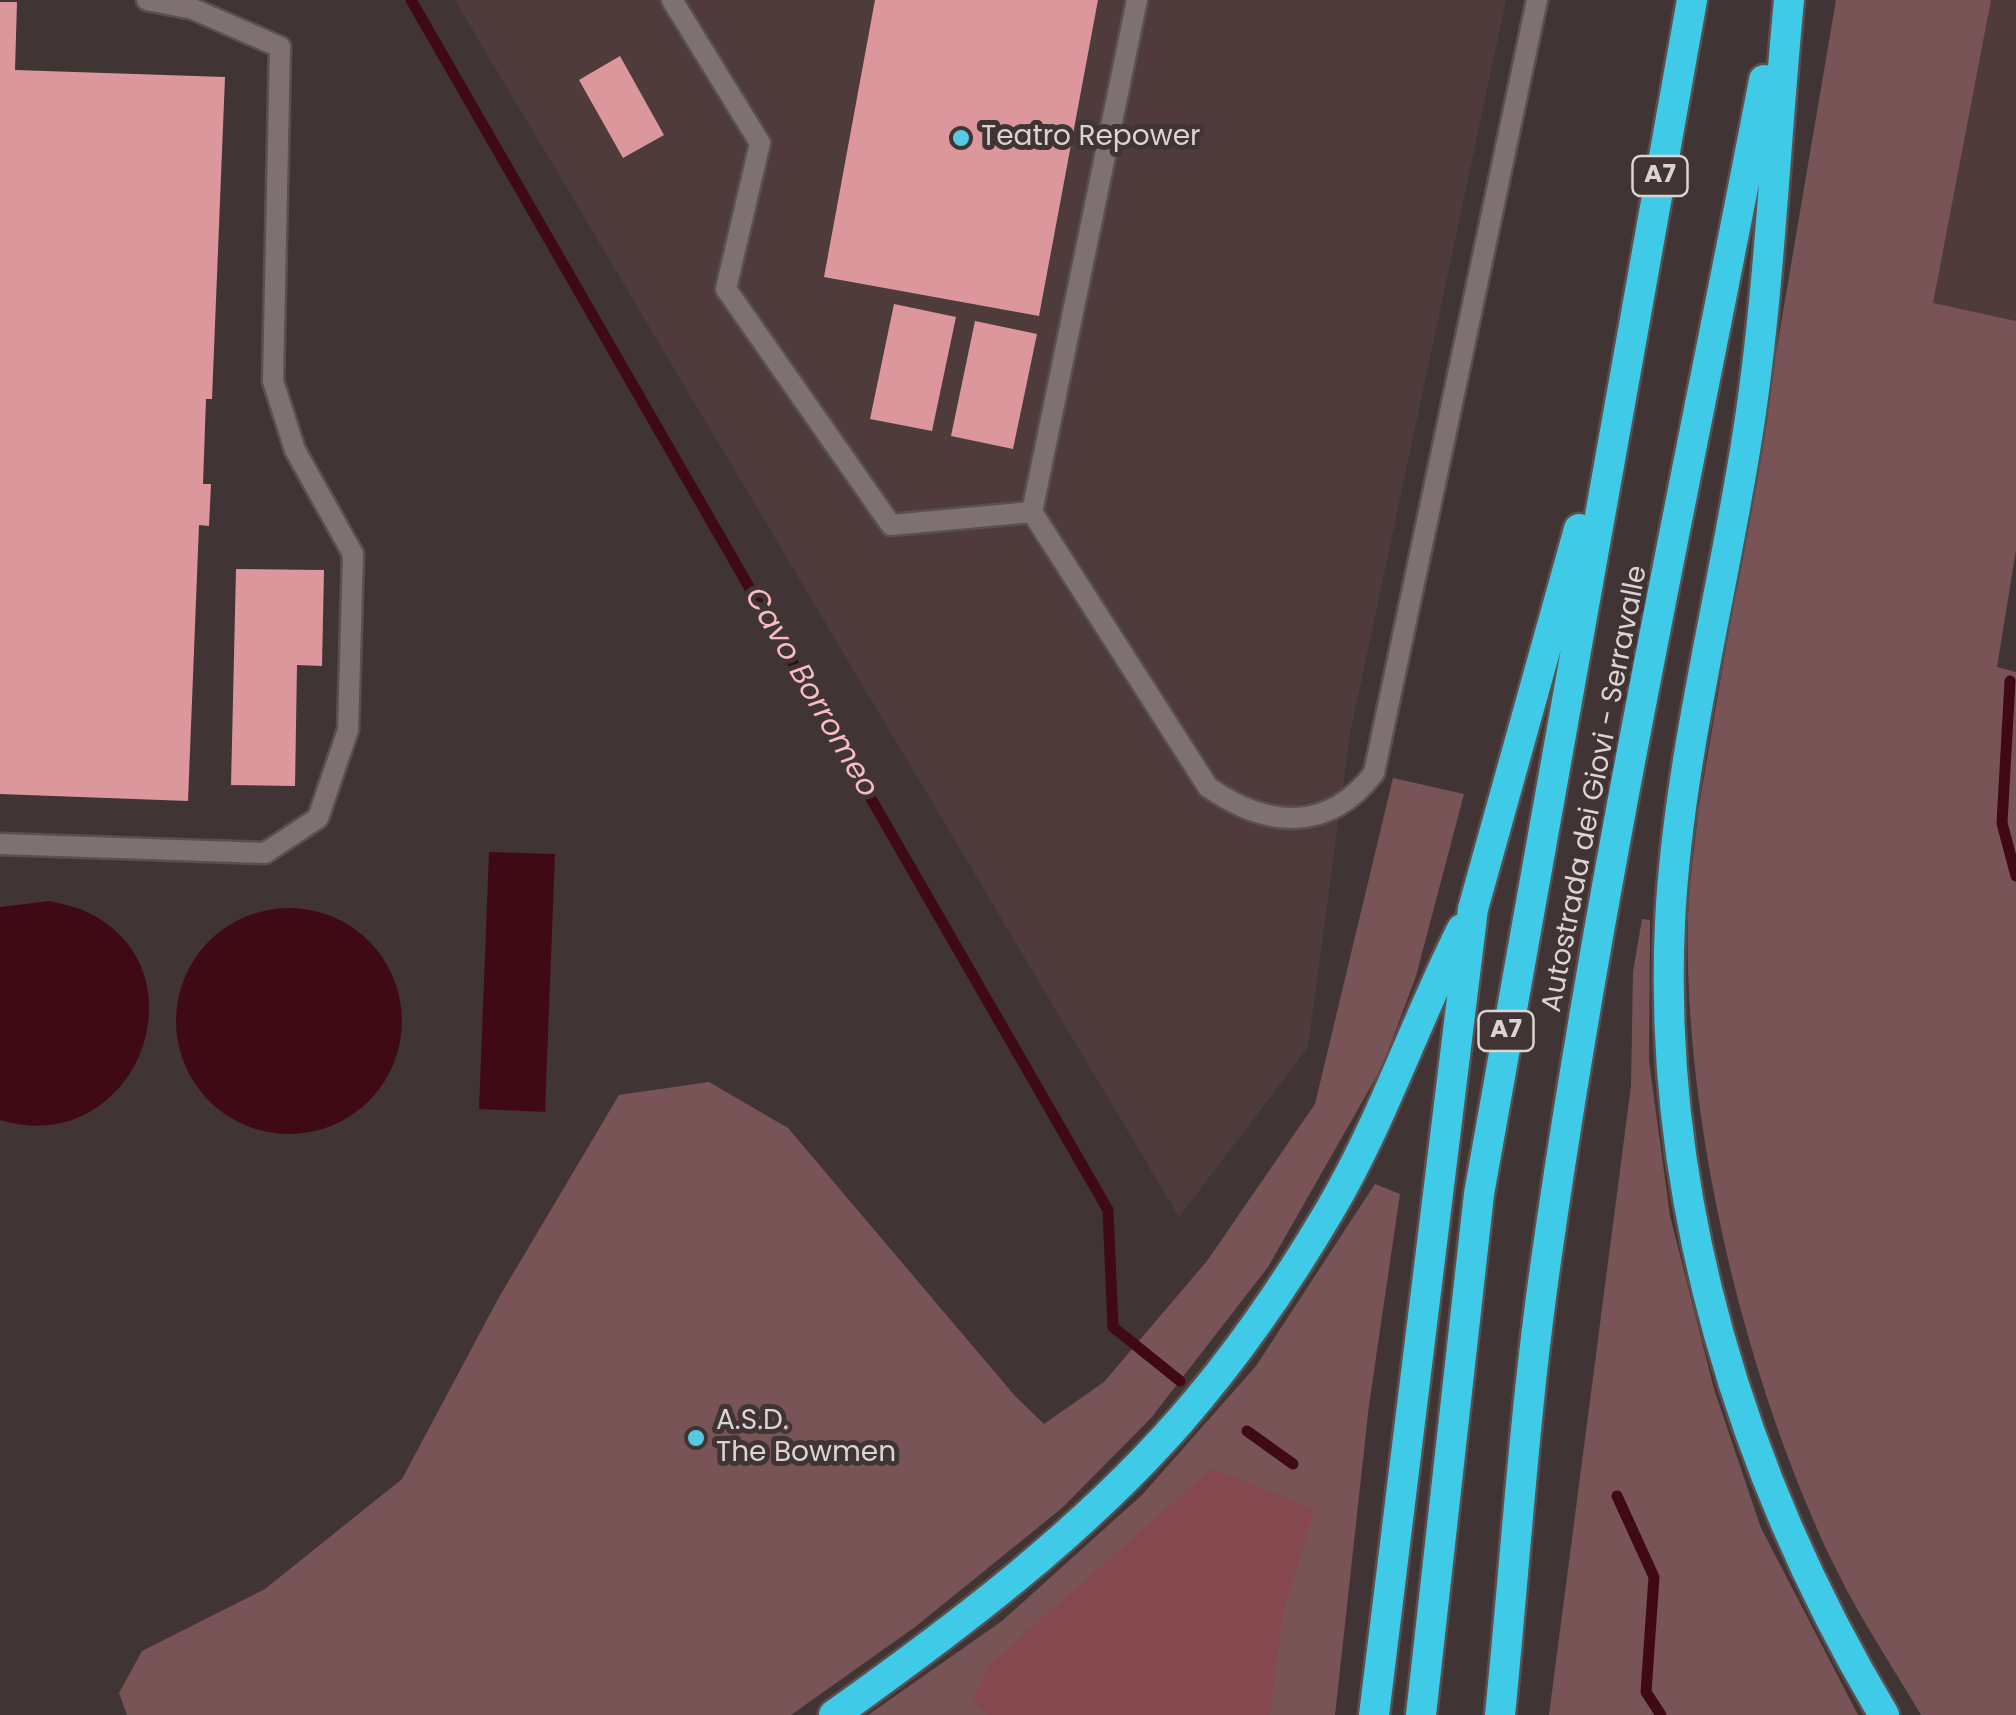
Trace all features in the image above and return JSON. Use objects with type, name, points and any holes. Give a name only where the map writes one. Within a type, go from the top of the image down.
[{"type":"highway","name":"Autostrada dei Giovi - Serravalle","points":[[1421,1715],[1477,1210],[1692,0]]},
{"type":"highway","name":"Autostrada dei Giovi - Serravalle","points":[[1500,1715],[1544,1272],[1564,1143],[1780,0]]},
{"type":"highway","points":[[1789,0],[1749,428],[1680,824],[1670,920],[1669,1004],[1685,1176],[1726,1363],[1802,1566],[1884,1715]]},
{"type":"highway","name":"A7","points":[[1374,1715],[1473,909],[1628,353]]},
{"type":"highway","points":[[834,1715],[989,1598],[1088,1513],[1180,1421],[1259,1319],[1330,1210],[1390,1096],[1438,976],[1473,909]]},
{"type":"lane","points":[[0,844],[265,853],[318,818],[348,730],[353,554],[296,450],[273,381],[280,47],[193,9],[147,0]]},
{"type":"lane","points":[[672,0],[760,143],[726,289],[814,415],[892,525],[1032,512]]},
{"type":"lane","points":[[1138,0],[1032,512],[1208,788],[1236,806],[1272,819],[1316,816],[1353,800],[1374,773],[1537,0]]},
{"type":"shaded area","points":[[455,0],[1506,0],[1350,734],[1308,1047],[1179,1217]]},
{"type":"shaded area","points":[[1836,0],[1991,0],[1933,303],[2016,321],[2016,550],[1997,667],[2016,672],[2016,1715],[1921,1715],[1837,1571],[1804,1498],[1749,1337],[1726,1252],[1696,1080],[1688,917],[1698,812]]},
{"type":"shaded area","points":[[1991,0],[2016,0],[2016,321],[1932,304]]},
{"type":"shaded area","name":"A.S.D. The Bowmen","points":[[1393,778],[1464,794],[1416,976],[1382,1067],[1268,1267],[1151,1418],[1062,1508],[915,1627],[791,1715],[127,1715],[119,1693],[142,1651],[265,1589],[402,1479],[498,1299],[619,1095],[709,1082],[788,1128],[1015,1396],[1044,1424],[1104,1382],[1207,1261],[1315,1104]]},
{"type":"shaded area","points":[[489,852],[555,854],[545,1112],[479,1109]]},
{"type":"shaded area","points":[[50,901],[87,912],[124,940],[144,975],[149,1015],[140,1054],[119,1088],[88,1113],[48,1125],[0,1120],[0,907]]},
{"type":"shaded area","points":[[289,908],[332,917],[369,941],[393,978],[402,1021],[393,1064],[369,1101],[332,1125],[289,1134],[246,1125],[209,1101],[185,1064],[176,1021],[185,978],[209,941],[246,917]]},
{"type":"shaded area","points":[[1642,919],[1650,920],[1649,1061],[1670,1216],[1714,1389],[1761,1528],[1858,1715],[1549,1715],[1631,1086],[1633,972]]},
{"type":"shaded area","points":[[1375,1184],[1400,1194],[1369,1405],[1335,1715],[868,1715],[1002,1621],[1142,1495],[1256,1366]]},
{"type":"shaded area","points":[[1211,1469],[1315,1509],[1283,1612],[1270,1715],[988,1715],[972,1702],[988,1666]]},
{"type":"building","name":"Teatro Repower","points":[[875,0],[1098,0],[1039,316],[824,277]]},
{"type":"building","points":[[0,2],[17,2],[15,70],[225,77],[212,399],[206,399],[203,484],[211,484],[209,526],[199,525],[188,801],[0,794]]},
{"type":"building","points":[[620,56],[664,135],[623,158],[579,80]]},
{"type":"building","points":[[894,304],[956,317],[932,431],[870,419]]},
{"type":"building","points":[[975,321],[1037,334],[1013,449],[951,436]]},
{"type":"building","points":[[236,569],[324,570],[322,666],[297,665],[295,786],[231,785]]},
{"type":"waterway","name":"Cavo Borromeo","points":[[411,0],[1108,1210],[1113,1327],[1180,1381]]},
{"type":"waterway","points":[[2010,681],[2002,823],[2016,876]]},
{"type":"waterway","name":"Cavo Borromeo","points":[[1247,1431],[1293,1464]]},
{"type":"waterway","name":"Cavo Borromeo","points":[[1617,1496],[1654,1577],[1646,1692],[1661,1715]]},
{"type":"place","name":"Teatro Repower","points":[[961,138]]},
{"type":"place","name":"A.S.D. The Bowmen","points":[[696,1438]]}]
